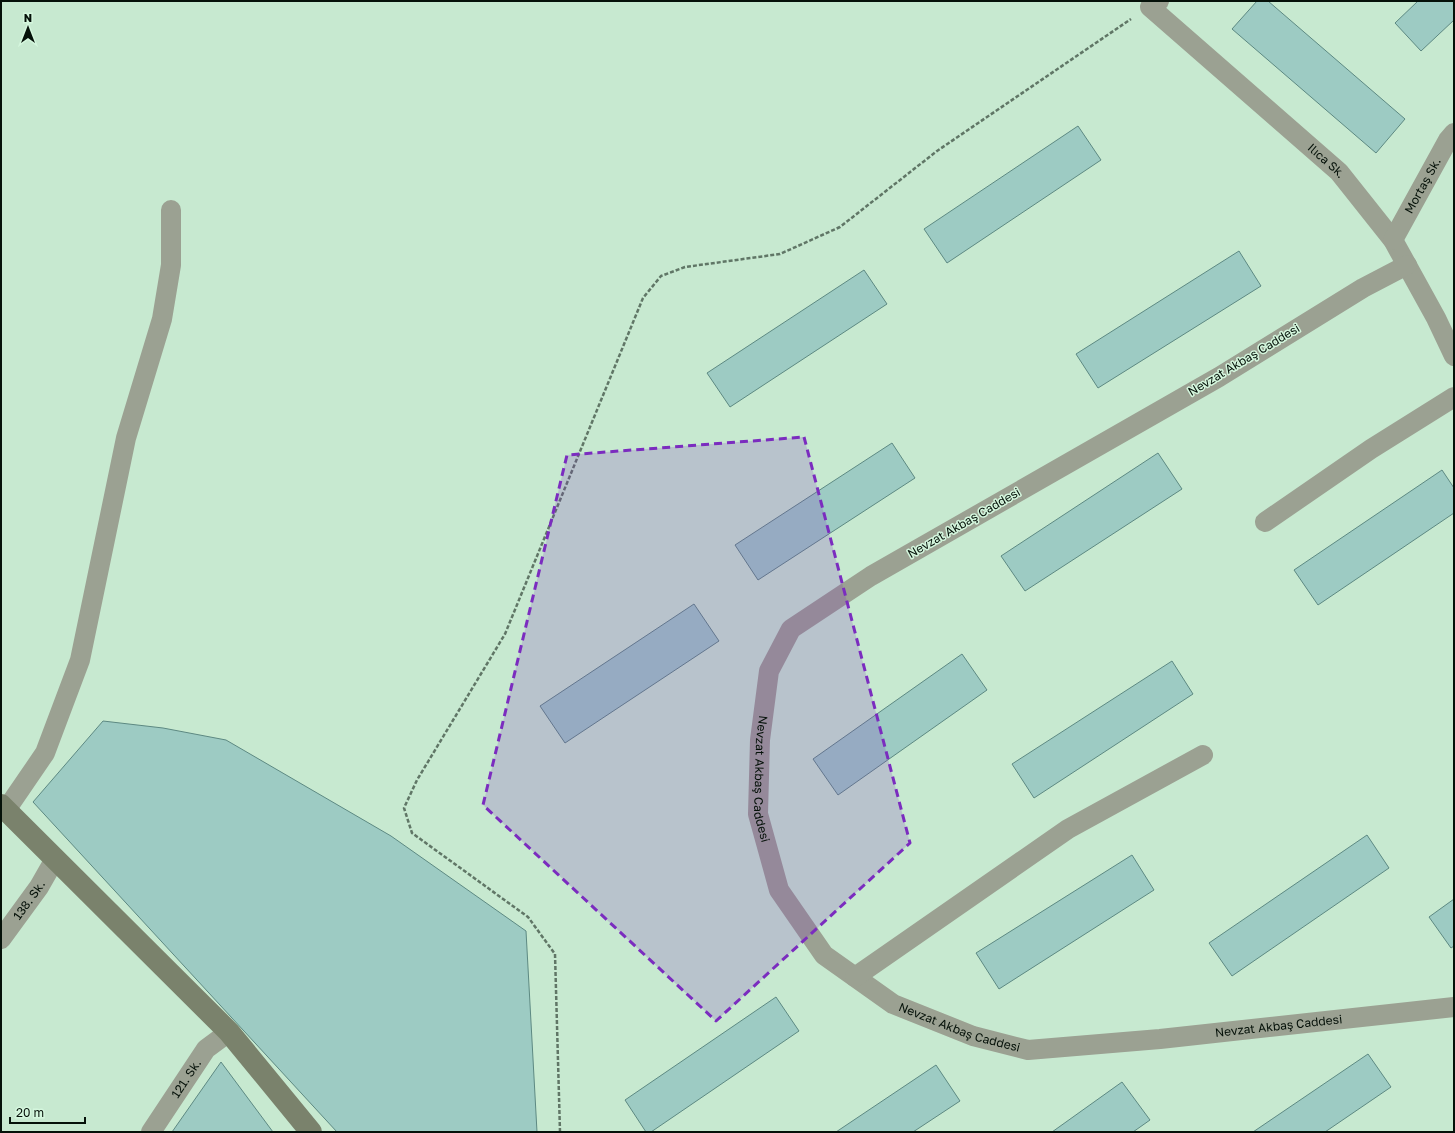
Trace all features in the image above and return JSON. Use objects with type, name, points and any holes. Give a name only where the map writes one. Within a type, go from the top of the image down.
[{"type":"street","name":"Ilıca Sk.","points":[[1154,4],[1339,172],[1393,240],[1436,318],[1454,356]]},
{"type":"street","name":"Mortaş Sk.","points":[[1393,240],[1448,140],[1454,133]]},
{"type":"street","points":[[171,210],[171,265],[162,318],[126,438],[80,660],[45,753],[3,807],[229,1032],[311,1132]]},
{"type":"street","name":"Nevzat Akbaş Caddesi","points":[[1407,266],[1363,288],[1219,377],[871,576],[791,629],[769,671],[760,740],[758,814],[779,890],[824,955],[894,1004],[973,1036],[1028,1050],[1160,1039],[1454,1007]]},
{"type":"street","points":[[1265,522],[1370,449],[1454,397]]},
{"type":"street","points":[[855,977],[1068,829],[1203,755]]},
{"type":"street","name":"138. Sk.","points":[[1,939],[39,887],[55,859]]},
{"type":"street","name":"121. Sk.","points":[[151,1132],[206,1050],[229,1032]]},
{"type":"path","points":[[560,1132],[555,954],[528,917],[412,833],[404,808],[417,780],[505,634],[643,298],[661,276],[679,269],[780,254],[840,228],[937,151],[1154,4]]},
{"type":"highlighted area","points":[[804,437],[910,843],[716,1021],[483,805],[567,455]]},
{"type":"building","points":[[1257,1],[1268,1],[1405,119],[1376,153],[1232,29]]},
{"type":"building","points":[[1418,1],[1454,1],[1454,20],[1421,51],[1395,23]]},
{"type":"building","points":[[1078,126],[1101,160],[947,263],[924,229]]},
{"type":"building","points":[[1239,251],[1261,286],[1098,388],[1076,354]]},
{"type":"building","points":[[864,270],[887,304],[730,407],[707,373]]},
{"type":"building","points":[[892,443],[915,478],[758,580],[735,545]]},
{"type":"building","points":[[1158,453],[1182,489],[1025,591],[1001,556]]},
{"type":"building","points":[[1442,470],[1454,488],[1454,513],[1318,605],[1294,570]]},
{"type":"building","points":[[694,604],[719,641],[565,743],[540,706]]},
{"type":"building","points":[[962,654],[987,690],[838,795],[813,759]]},
{"type":"building","points":[[1172,661],[1193,694],[1034,798],[1012,764]]},
{"type":"building","points":[[103,721],[163,728],[226,740],[391,836],[526,931],[537,1132],[337,1132],[33,802]]},
{"type":"building","points":[[1367,835],[1389,868],[1232,976],[1209,943]]},
{"type":"building","points":[[1132,855],[1154,890],[999,989],[976,953]]},
{"type":"building","points":[[1454,899],[1454,946],[1451,948],[1429,917]]},
{"type":"building","points":[[776,997],[799,1031],[651,1132],[646,1132],[625,1100]]},
{"type":"building","points":[[1368,1054],[1391,1087],[1325,1132],[1253,1132]]},
{"type":"building","points":[[221,1062],[273,1132],[172,1132]]},
{"type":"building","points":[[936,1065],[960,1101],[913,1132],[836,1132]]},
{"type":"building","points":[[1122,1082],[1150,1120],[1133,1132],[1052,1132]]}]
